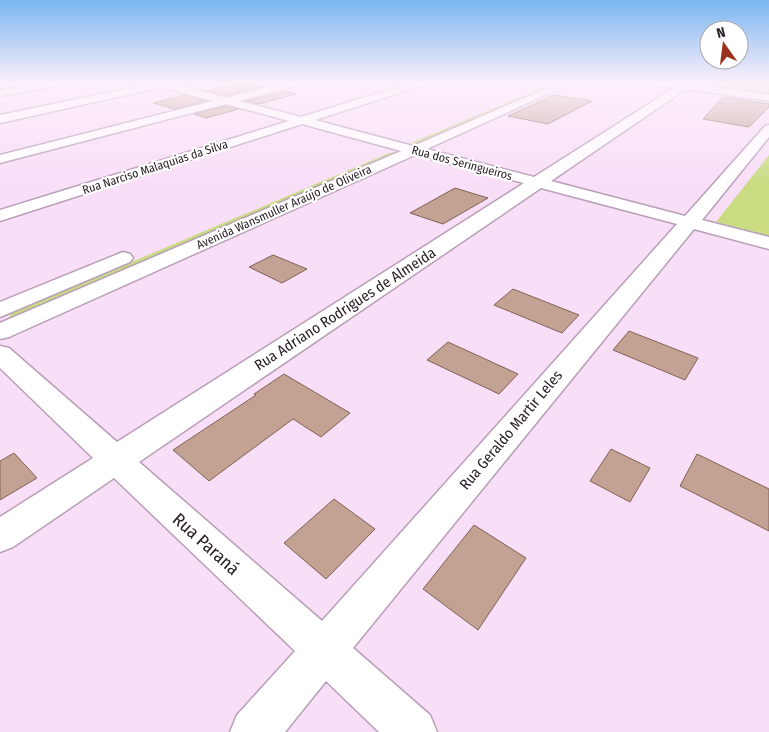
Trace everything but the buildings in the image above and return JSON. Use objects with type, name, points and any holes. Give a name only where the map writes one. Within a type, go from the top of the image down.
[{"type":"street","points":[[0,119],[13,116]]},
{"type":"street","points":[[0,159],[167,116]]},
{"type":"street","name":"Rua dos Seringueiros","points":[[284,116],[769,243]]},
{"type":"street","name":"Rua Narciso Malaquias da Silva","points":[[0,216],[317,116]]},
{"type":"street","name":"Avenida Wansmuller Araújo de Oliveira","points":[[221,218],[465,116]]},
{"type":"street","name":"Avenida Wansmuller Araújo de Oliveira","points":[[0,332],[491,116]]},
{"type":"street","name":"Rua Adriano Rodrigues de Almeida","points":[[0,536],[638,116]]},
{"type":"street","name":"Rua Geraldo Martir Leles","points":[[254,732],[769,129]]},
{"type":"street","points":[[0,310],[138,252]]},
{"type":"street","name":"Rua Paraná","points":[[0,354],[414,732]]},
{"type":"green space","points":[[475,116],[484,116],[418,145],[411,143]]},
{"type":"green space","points":[[394,152],[396,154],[19,318],[8,319],[11,313]]},
{"type":"green space","points":[[769,155],[769,236],[716,222]]}]
